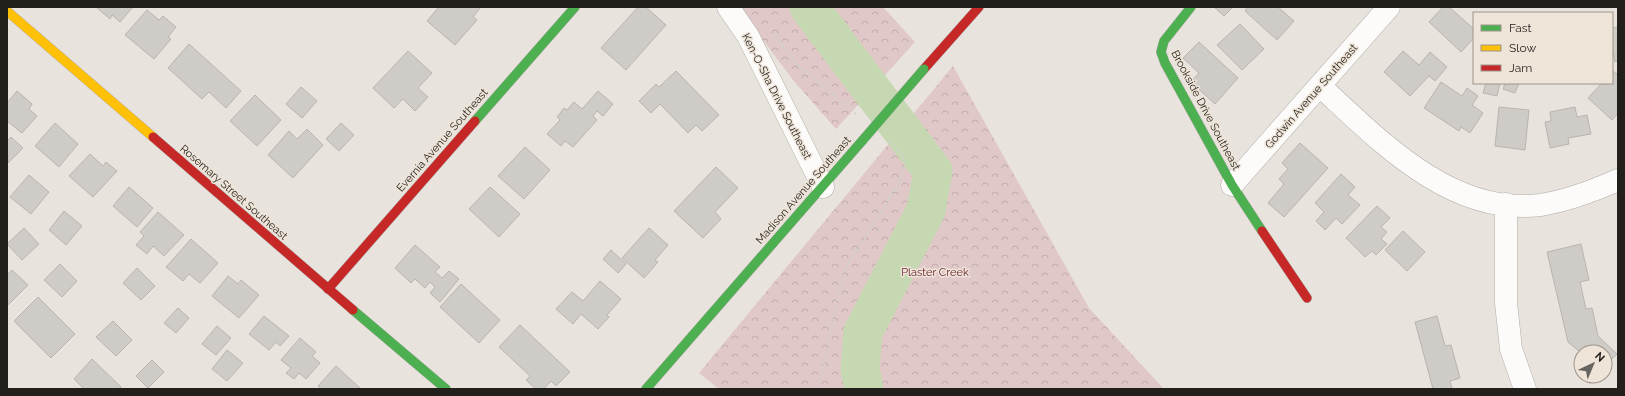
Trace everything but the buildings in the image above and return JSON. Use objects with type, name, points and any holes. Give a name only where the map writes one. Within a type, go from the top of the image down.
[{"type":"street","name":"Evernia Avenue Southeast","points":[[328,289],[575,7]]},
{"type":"street","name":"Ken-O-Sha Drive Southeast","points":[[728,7],[748,36],[823,187]]},
{"type":"street","name":"Madison Avenue Southeast","points":[[646,389],[979,7]]},
{"type":"street","name":"Brookside Drive Southeast","points":[[1191,7],[1164,41],[1161,52],[1165,63],[1232,185],[1307,298]]},
{"type":"street","name":"Godwin Avenue Southeast","points":[[1232,185],[1388,7]]},
{"type":"street","name":"Rosemary Street Southeast","points":[[7,11],[328,289],[446,389]]},
{"type":"street","points":[[1320,86],[1365,127],[1406,160],[1438,182],[1471,198],[1506,204],[1540,205],[1587,193],[1618,180]]},
{"type":"street","points":[[1506,204],[1506,311],[1511,349],[1525,389]]},
{"type":"green space","points":[[738,7],[883,7],[915,42],[836,129],[793,80]]},
{"type":"green space","name":"Plaster Creek","points":[[953,66],[1089,308],[1164,389],[719,389],[699,373]]},
{"type":"waterway","name":"Plaster Creek","points":[[809,7],[933,171],[926,210],[863,332],[860,369],[864,389]]},
{"type":"traffic: fast","points":[[475,121],[575,7]]},
{"type":"traffic: fast","points":[[1191,7],[1164,41],[1161,52],[1165,63],[1232,185],[1262,231]]},
{"type":"traffic: fast","points":[[862,141],[924,69]]},
{"type":"traffic: fast","points":[[646,389],[862,141]]},
{"type":"traffic: fast","points":[[353,310],[446,389]]},
{"type":"traffic: slow","points":[[7,11],[153,137]]},
{"type":"traffic: jam","points":[[924,69],[979,7]]},
{"type":"traffic: jam","points":[[328,289],[475,121]]},
{"type":"traffic: jam","points":[[153,137],[353,310]]},
{"type":"traffic: jam","points":[[1262,231],[1307,298]]}]
